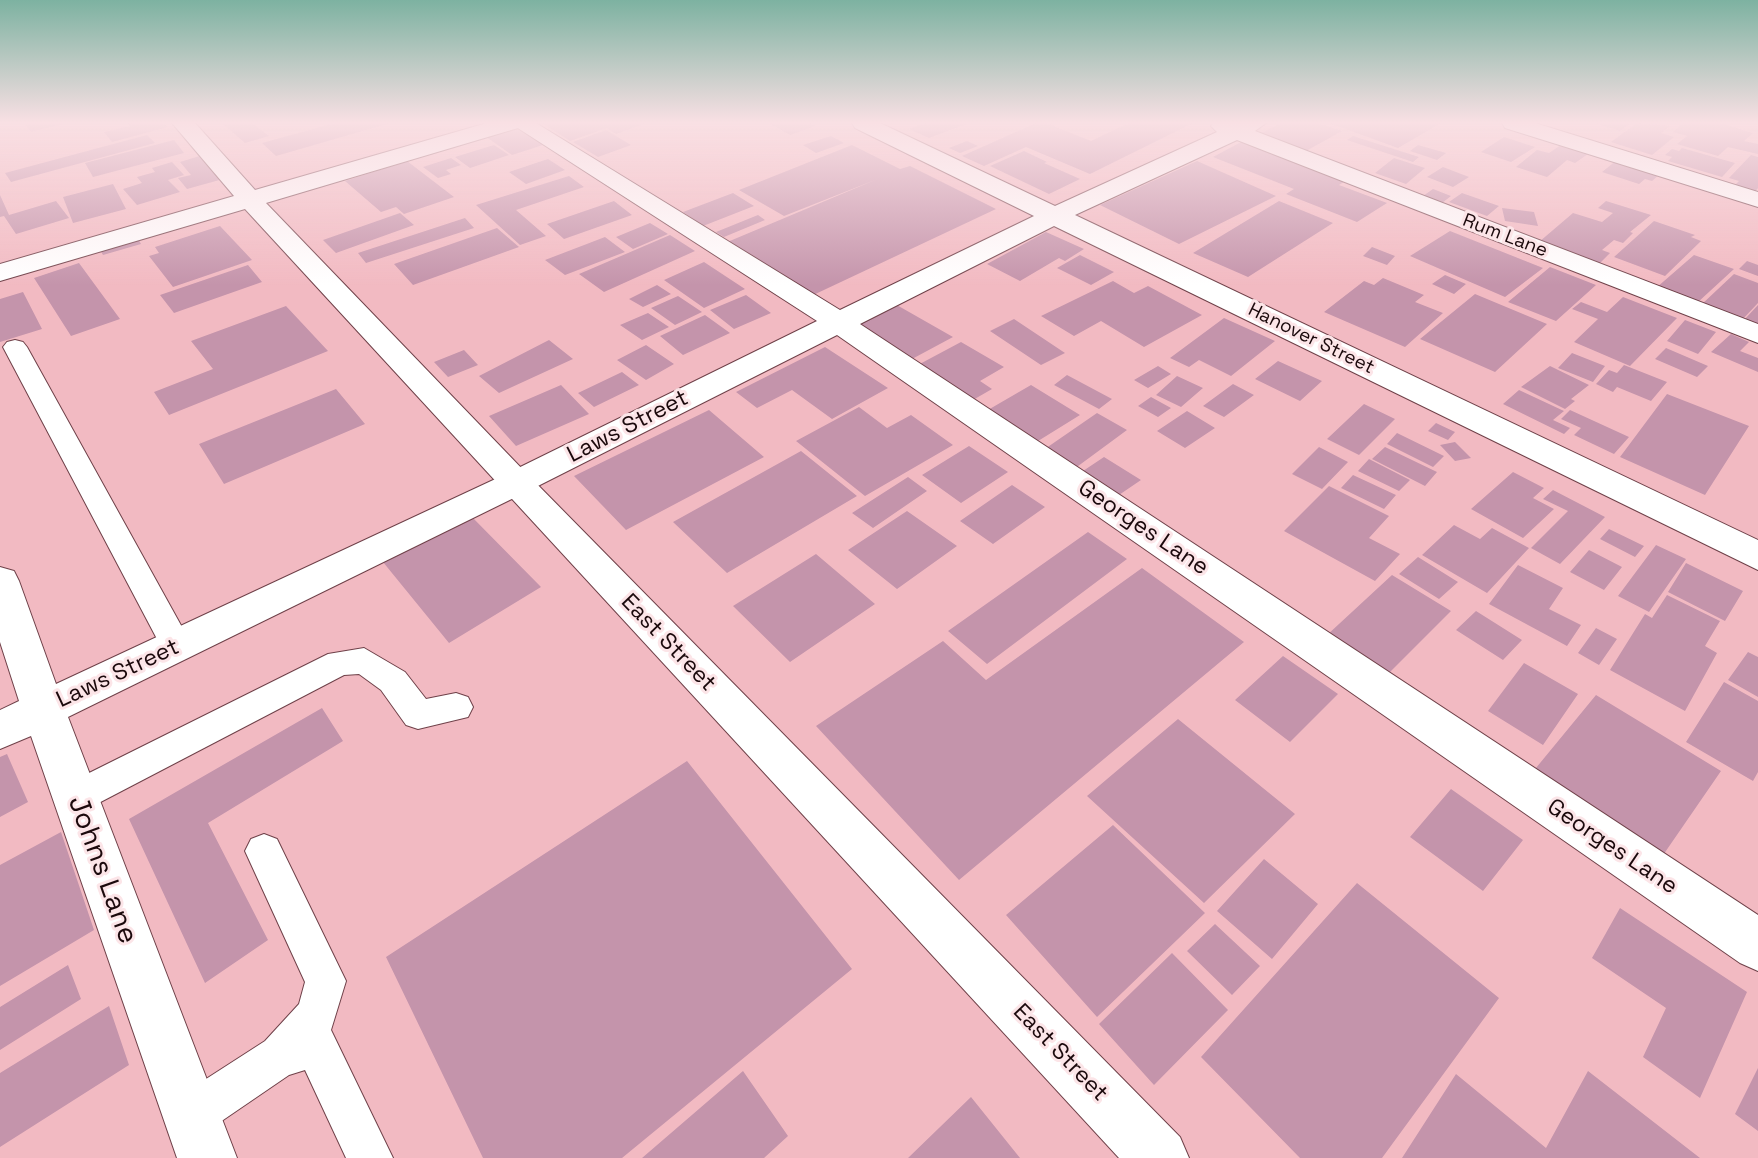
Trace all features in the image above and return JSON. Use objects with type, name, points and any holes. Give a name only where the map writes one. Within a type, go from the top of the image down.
[{"type":"street","name":"East Street","points":[[229,177],[516,483],[1159,1158]]},
{"type":"street","points":[[0,274],[330,177]]},
{"type":"street","name":"Georges Lane","points":[[606,177],[838,322],[1758,946]]},
{"type":"street","name":"Hanover Street","points":[[976,177],[1758,556]]},
{"type":"street","name":"Laws Street","points":[[0,730],[516,483],[1132,177]]},
{"type":"street","name":"Rum Lane","points":[[1363,177],[1758,334]]},
{"type":"street","points":[[1685,177],[1758,200]]},
{"type":"street","name":"Johns Lane","points":[[0,581],[43,709],[199,1136]]},
{"type":"lane","points":[[15,347],[177,647]]},
{"type":"lane","points":[[76,797],[340,663],[364,661],[393,681],[418,715],[456,707]]},
{"type":"lane","points":[[199,1136],[316,1017],[326,981],[264,851]]},
{"type":"lane","points":[[278,1057],[316,1045],[370,1158]]},
{"type":"building","points":[[8,177],[29,177],[11,182]]},
{"type":"building","points":[[137,177],[177,177],[168,180],[180,192],[137,205],[123,189],[142,183]]},
{"type":"building","points":[[221,177],[223,179],[187,189],[178,178]]},
{"type":"building","points":[[357,177],[428,177],[454,197],[404,214],[396,207],[381,212],[345,181]]},
{"type":"building","points":[[516,177],[545,177],[526,184]]},
{"type":"building","points":[[566,177],[570,177],[584,187],[516,210],[546,236],[520,245],[476,205]]},
{"type":"building","points":[[772,177],[932,177],[996,209],[809,297],[725,243],[875,180],[784,216],[739,190]]},
{"type":"building","points":[[1013,177],[1080,179],[1049,194]]},
{"type":"building","points":[[1162,177],[1233,177],[1276,196],[1179,244],[1100,205]]},
{"type":"building","points":[[1264,177],[1339,177],[1347,180],[1339,185],[1387,203],[1357,222],[1286,194],[1294,189]]},
{"type":"building","points":[[1386,177],[1414,177],[1406,184]]},
{"type":"building","points":[[1427,177],[1469,177],[1453,187]]},
{"type":"building","points":[[1618,177],[1657,177],[1652,181],[1645,179],[1639,184]]},
{"type":"building","points":[[1758,177],[1758,188],[1753,194],[1732,188],[1739,181],[1729,178]]},
{"type":"building","points":[[113,184],[126,209],[73,223],[63,197]]},
{"type":"building","points":[[1433,189],[1451,196],[1442,203],[1423,196]]},
{"type":"building","points":[[733,193],[754,206],[703,226],[683,212]]},
{"type":"building","points":[[1462,193],[1499,206],[1487,216],[1449,202]]},
{"type":"building","points":[[0,195],[9,215],[56,201],[69,218],[16,234],[4,216],[0,217]]},
{"type":"building","points":[[614,201],[632,215],[564,239],[547,224]]},
{"type":"building","points":[[1279,201],[1333,223],[1248,277],[1193,253]]},
{"type":"building","points":[[1606,201],[1651,215],[1630,232],[1633,233],[1623,243],[1614,240],[1602,250],[1610,253],[1599,264],[1539,242],[1573,213],[1602,222],[1613,213],[1598,208]]},
{"type":"building","points":[[1502,208],[1534,212],[1538,226],[1505,221]]},
{"type":"building","points":[[400,213],[414,225],[336,253],[323,240]]},
{"type":"building","points":[[758,215],[765,220],[724,237],[716,232]]},
{"type":"building","points":[[465,218],[474,228],[366,263],[358,253]]},
{"type":"building","points":[[1654,221],[1695,235],[1691,237],[1701,241],[1665,276],[1614,257]]},
{"type":"building","points":[[650,223],[668,234],[633,249],[616,237]]},
{"type":"building","points":[[220,226],[252,260],[173,287],[149,256],[159,253],[155,247]]},
{"type":"building","points":[[497,228],[519,247],[413,285],[394,264]]},
{"type":"building","points":[[1450,231],[1543,268],[1505,297],[1410,256]]},
{"type":"building","points":[[1046,232],[1084,249],[1065,261],[1059,258],[1020,281],[987,264]]},
{"type":"building","points":[[670,235],[695,251],[604,292],[579,274]]},
{"type":"building","points":[[137,237],[141,244],[103,255],[99,248]]},
{"type":"building","points":[[605,237],[625,252],[565,275],[545,260]]},
{"type":"building","points":[[1372,247],[1395,256],[1387,265],[1363,256]]},
{"type":"building","points":[[1080,255],[1114,272],[1091,285],[1057,268]]},
{"type":"building","points":[[1694,255],[1734,269],[1697,303],[1656,288]]},
{"type":"building","points":[[1747,261],[1758,265],[1758,276],[1739,269]]},
{"type":"building","points":[[704,262],[745,289],[704,308],[664,280]]},
{"type":"building","points":[[79,263],[120,319],[71,336],[34,278]]},
{"type":"building","points":[[248,265],[262,282],[174,313],[160,295]]},
{"type":"building","points":[[1550,267],[1596,285],[1556,321],[1508,302]]},
{"type":"building","points":[[1734,274],[1758,283],[1758,303],[1742,320],[1701,305]]},
{"type":"building","points":[[1445,275],[1466,284],[1454,294],[1432,284]]},
{"type":"building","points":[[1383,278],[1424,295],[1415,302],[1443,313],[1405,347],[1324,312],[1364,281],[1374,285]]},
{"type":"building","points":[[1113,281],[1134,293],[1148,286],[1202,315],[1144,347],[1101,321],[1074,336],[1041,316]]},
{"type":"building","points":[[657,285],[671,294],[643,307],[629,299]]},
{"type":"building","points":[[23,292],[42,329],[0,342],[0,299]]},
{"type":"building","points":[[1475,294],[1547,324],[1495,372],[1420,339]]},
{"type":"building","points":[[746,295],[771,313],[734,329],[710,310]]},
{"type":"building","points":[[678,296],[702,312],[675,325],[651,308]]},
{"type":"building","points":[[1623,297],[1677,318],[1630,366],[1574,342],[1598,319],[1572,309],[1581,302],[1607,312]]},
{"type":"building","points":[[895,304],[953,337],[912,359],[858,325]]},
{"type":"building","points":[[1758,305],[1758,326],[1743,321]]},
{"type":"building","points":[[286,306],[328,351],[169,415],[154,392],[213,369],[191,341]]},
{"type":"building","points":[[648,313],[669,327],[642,340],[620,325]]},
{"type":"building","points":[[705,315],[730,333],[683,355],[660,336]]},
{"type":"building","points":[[1224,318],[1275,341],[1231,376],[1199,360],[1189,367],[1170,358]]},
{"type":"building","points":[[1014,319],[1065,353],[1041,365],[990,331]]},
{"type":"building","points":[[1685,320],[1716,332],[1698,354],[1667,341]]},
{"type":"building","points":[[1731,334],[1749,342],[1740,351],[1758,358],[1758,372],[1711,352]]},
{"type":"building","points":[[549,340],[573,359],[499,393],[479,376]]},
{"type":"building","points":[[961,342],[1004,367],[980,381],[992,389],[966,404],[916,366]]},
{"type":"building","points":[[646,345],[674,364],[646,380],[617,360]]},
{"type":"building","points":[[825,347],[888,388],[832,419],[792,390],[757,408],[736,392]]},
{"type":"building","points":[[1666,348],[1708,366],[1697,377],[1655,359]]},
{"type":"building","points":[[464,350],[478,365],[448,377],[434,362]]},
{"type":"building","points":[[1572,353],[1605,366],[1593,382],[1558,368]]},
{"type":"building","points":[[1278,361],[1322,381],[1300,401],[1255,379]]},
{"type":"building","points":[[1624,365],[1667,382],[1651,401],[1617,387],[1613,392],[1596,384],[1609,370],[1617,373]]},
{"type":"building","points":[[1158,366],[1171,374],[1148,388],[1134,380]]},
{"type":"building","points":[[1550,366],[1589,385],[1571,399],[1575,401],[1565,409],[1521,387]]},
{"type":"building","points":[[622,372],[639,385],[594,407],[578,393]]},
{"type":"building","points":[[1067,375],[1112,399],[1099,409],[1054,385]]},
{"type":"building","points":[[1177,376],[1203,388],[1181,407],[1156,395]]},
{"type":"building","points":[[1233,384],[1254,395],[1224,417],[1203,406]]},
{"type":"building","points":[[561,385],[589,414],[516,446],[489,416]]},
{"type":"building","points":[[1031,385],[1080,415],[1030,446],[981,414]]},
{"type":"building","points":[[336,389],[365,424],[224,484],[199,444]]},
{"type":"building","points":[[1519,390],[1564,411],[1553,420],[1570,428],[1564,434],[1503,404]]},
{"type":"building","points":[[1667,394],[1749,426],[1705,495],[1620,457]]},
{"type":"building","points":[[1151,397],[1171,408],[1158,417],[1138,406]]},
{"type":"building","points":[[1364,404],[1395,419],[1359,455],[1327,439]]},
{"type":"building","points":[[859,407],[887,428],[911,415],[953,445],[865,496],[796,441]]},
{"type":"building","points":[[709,410],[764,457],[626,530],[574,476]]},
{"type":"building","points":[[1570,410],[1629,437],[1614,454],[1574,435],[1581,428],[1561,419]]},
{"type":"building","points":[[1187,411],[1215,428],[1185,448],[1157,431]]},
{"type":"building","points":[[1097,413],[1127,430],[1070,472],[1039,453]]},
{"type":"building","points":[[1436,423],[1455,432],[1448,440],[1428,431]]},
{"type":"building","points":[[1397,433],[1444,456],[1433,467],[1387,444]]},
{"type":"building","points":[[1455,442],[1471,458],[1455,461],[1440,445]]},
{"type":"building","points":[[969,446],[1008,472],[961,503],[922,475]]},
{"type":"building","points":[[1319,447],[1348,462],[1322,489],[1292,474]]},
{"type":"building","points":[[1385,447],[1437,472],[1425,486],[1372,459]]},
{"type":"building","points":[[801,451],[857,496],[727,573],[673,522]]},
{"type":"building","points":[[1104,457],[1141,480],[1116,497],[1080,473]]},
{"type":"building","points":[[1369,459],[1410,480],[1399,491],[1358,471]]},
{"type":"building","points":[[1513,472],[1544,488],[1533,498],[1554,509],[1523,538],[1471,509]]},
{"type":"building","points":[[1353,475],[1396,495],[1384,509],[1341,488]]},
{"type":"building","points":[[908,477],[927,491],[873,528],[852,513]]},
{"type":"building","points":[[1012,485],[1045,507],[993,544],[960,521]]},
{"type":"building","points":[[1329,486],[1389,516],[1369,538],[1400,554],[1375,581],[1284,531]]},
{"type":"building","points":[[1553,490],[1605,517],[1560,564],[1531,548],[1568,511],[1543,499]]},
{"type":"building","points":[[907,511],[957,546],[897,589],[848,550]]},
{"type":"building","points":[[471,516],[541,587],[449,643],[383,562]]},
{"type":"building","points":[[1454,525],[1480,539],[1492,528],[1529,548],[1487,593],[1422,555]]},
{"type":"building","points":[[1609,529],[1644,546],[1635,557],[1600,539]]},
{"type":"building","points":[[1088,532],[1127,559],[987,664],[948,631]]},
{"type":"building","points":[[1656,545],[1686,559],[1649,612],[1618,596]]},
{"type":"building","points":[[1589,550],[1622,567],[1604,590],[1570,572]]},
{"type":"building","points":[[816,554],[875,604],[790,662],[733,606]]},
{"type":"building","points":[[1418,557],[1458,582],[1439,599],[1399,574]]},
{"type":"building","points":[[1686,563],[1743,591],[1725,621],[1668,592]]},
{"type":"building","points":[[1518,565],[1563,588],[1549,609],[1581,625],[1567,646],[1489,604]]},
{"type":"building","points":[[1142,568],[1244,642],[959,880],[816,726],[943,641],[986,680]]},
{"type":"building","points":[[1392,575],[1451,611],[1386,676],[1326,636]]},
{"type":"building","points":[[1667,595],[1720,621],[1705,646],[1717,653],[1685,711],[1610,670],[1645,614],[1652,618]]},
{"type":"building","points":[[1476,611],[1522,640],[1503,660],[1456,630]]},
{"type":"building","points":[[1596,628],[1617,639],[1599,665],[1578,653]]},
{"type":"building","points":[[1748,652],[1758,657],[1758,697],[1728,680]]},
{"type":"building","points":[[1283,656],[1338,694],[1290,742],[1235,700]]},
{"type":"building","points":[[1524,663],[1578,694],[1543,745],[1488,711]]},
{"type":"building","points":[[1724,682],[1758,701],[1758,772],[1753,781],[1686,742]]},
{"type":"building","points":[[1596,695],[1721,771],[1659,861],[1531,774]]},
{"type":"building","points":[[322,708],[343,741],[208,823],[268,940],[205,983],[129,819]]},
{"type":"building","points":[[1178,719],[1295,814],[1204,903],[1087,796]]},
{"type":"building","points":[[7,754],[28,802],[0,817],[0,757]]},
{"type":"building","points":[[687,761],[852,969],[622,1158],[483,1158],[386,957]]},
{"type":"building","points":[[1451,789],[1523,840],[1483,891],[1410,837]]},
{"type":"building","points":[[1113,825],[1205,913],[1097,1017],[1006,915]]},
{"type":"building","points":[[61,832],[94,930],[0,986],[0,865]]},
{"type":"building","points":[[1264,859],[1318,904],[1272,959],[1217,911]]},
{"type":"building","points":[[1357,883],[1499,998],[1382,1158],[1300,1158],[1201,1057]]},
{"type":"building","points":[[1620,908],[1747,992],[1700,1098],[1643,1057],[1666,1008],[1592,958]]},
{"type":"building","points":[[1215,924],[1260,966],[1232,995],[1187,951]]},
{"type":"building","points":[[1172,953],[1228,1010],[1154,1085],[1099,1024]]},
{"type":"building","points":[[68,965],[81,999],[0,1050],[0,1007]]},
{"type":"building","points":[[109,1006],[129,1065],[0,1147],[0,1073]]},
{"type":"building","points":[[1758,1068],[1758,1131],[1735,1114]]},
{"type":"building","points":[[743,1071],[788,1136],[764,1158],[642,1158]]},
{"type":"building","points":[[1588,1071],[1700,1158],[1402,1158],[1456,1074],[1546,1148]]},
{"type":"building","points":[[971,1097],[1020,1158],[908,1158]]}]
